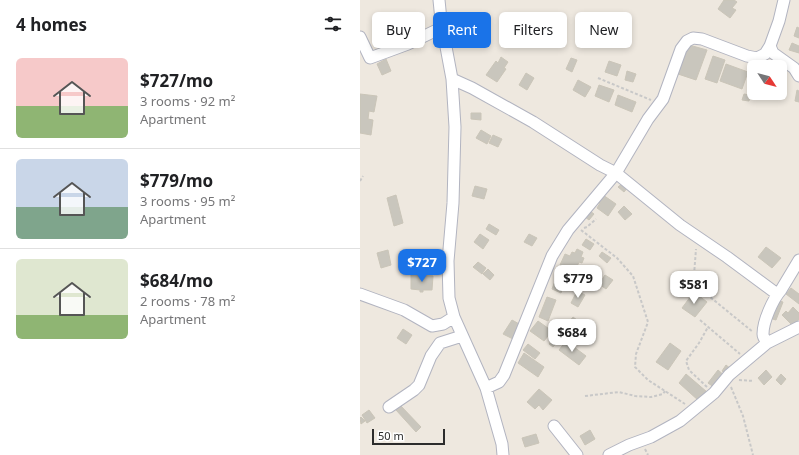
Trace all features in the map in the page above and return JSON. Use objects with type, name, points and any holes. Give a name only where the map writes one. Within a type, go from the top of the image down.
[{"type":"street","points":[[439,0],[441,12]]},
{"type":"street","points":[[486,388],[499,382],[504,375],[552,256],[563,237],[616,173],[648,119],[660,103],[681,49],[688,40],[693,38],[702,39],[747,56],[757,58],[765,54],[770,46],[779,21],[784,0]]},
{"type":"street","points":[[360,37],[370,58],[408,44],[433,32]]},
{"type":"street","points":[[770,46],[773,53],[794,68],[799,76]]},
{"type":"street","points":[[447,48],[452,79],[455,148],[448,282],[449,298],[454,317],[486,388],[502,444],[503,455]]},
{"type":"street","points":[[452,79],[472,88],[533,122],[600,165],[616,173],[680,225],[777,294]]},
{"type":"street","points":[[767,343],[763,335],[767,317],[777,294],[799,260]]},
{"type":"street","points":[[360,294],[404,310],[432,326],[443,324],[454,317]]},
{"type":"street","points":[[609,455],[629,445],[651,437],[680,421],[711,395],[726,379],[767,343],[794,330],[799,340]]},
{"type":"street","points":[[388,406],[414,390],[419,385],[430,356],[440,343],[462,336]]},
{"type":"street","points":[[554,426],[577,455]]},
{"type":"path","points":[[598,78],[660,103]]},
{"type":"path","points":[[360,181],[363,176]]},
{"type":"path","points":[[596,218],[587,227],[580,229],[617,258],[633,276],[648,322],[636,354],[635,367],[648,380],[694,410]]},
{"type":"path","points":[[694,275],[696,247],[699,238]]},
{"type":"path","points":[[699,288],[767,343]]},
{"type":"path","points":[[700,320],[747,360]]},
{"type":"path","points":[[708,327],[686,361],[689,370],[706,385],[711,395]]},
{"type":"path","points":[[726,379],[734,393],[743,416],[753,455]]},
{"type":"path","points":[[585,396],[619,392],[635,396],[651,397],[663,394],[665,391]]},
{"type":"building","points":[[724,0],[734,0],[737,2],[732,8],[736,10],[730,18],[718,9]]},
{"type":"building","points":[[797,27],[799,28],[799,38],[794,36]]},
{"type":"building","points":[[792,43],[799,46],[799,53],[789,50]]},
{"type":"building","points":[[689,45],[707,50],[696,80],[678,74]]},
{"type":"building","points":[[713,56],[725,60],[717,83],[705,79]]},
{"type":"building","points":[[501,57],[508,62],[504,68],[506,69],[497,82],[486,75],[496,61],[498,63]]},
{"type":"building","points":[[571,58],[577,60],[572,72],[566,69]]},
{"type":"building","points":[[386,59],[391,71],[382,75],[377,64]]},
{"type":"building","points":[[609,61],[621,65],[617,76],[605,72]]},
{"type":"building","points":[[726,64],[747,72],[742,89],[720,81]]},
{"type":"building","points":[[627,71],[636,74],[633,82],[625,80]]},
{"type":"building","points":[[526,73],[534,78],[527,90],[519,85]]},
{"type":"building","points":[[578,80],[591,87],[585,97],[573,90]]},
{"type":"building","points":[[599,85],[614,90],[609,102],[595,96]]},
{"type":"building","points":[[797,90],[799,91],[799,102],[795,101]]},
{"type":"building","points":[[360,94],[377,96],[374,112],[369,111],[368,119],[373,120],[371,135],[360,133]]},
{"type":"building","points":[[744,94],[747,94],[747,100],[749,101],[742,100]]},
{"type":"building","points":[[618,95],[636,102],[632,112],[615,105]]},
{"type":"building","points":[[471,113],[481,113],[481,120],[471,119]]},
{"type":"building","points":[[481,130],[491,136],[487,144],[476,138]]},
{"type":"building","points":[[493,135],[502,139],[498,147],[489,143]]},
{"type":"building","points":[[623,183],[628,187],[624,192],[618,187]]},
{"type":"building","points":[[475,186],[487,189],[484,199],[472,196]]},
{"type":"building","points":[[396,195],[403,223],[394,226],[387,198]]},
{"type":"building","points":[[603,195],[616,204],[608,216],[597,208],[600,203],[598,201]]},
{"type":"building","points":[[624,206],[632,214],[625,220],[618,212]]},
{"type":"building","points":[[590,211],[594,214],[589,220],[585,217]]},
{"type":"building","points":[[489,224],[499,230],[496,235],[486,229]]},
{"type":"building","points":[[480,234],[489,240],[483,249],[474,242]]},
{"type":"building","points":[[529,234],[537,238],[532,246],[524,242]]},
{"type":"building","points":[[586,239],[594,244],[590,250],[582,245]]},
{"type":"building","points":[[766,247],[781,258],[772,268],[758,257]]},
{"type":"building","points":[[577,249],[583,252],[581,257],[584,258],[582,263],[579,262],[575,271],[560,265],[565,254],[570,256],[572,252],[575,253]]},
{"type":"building","points":[[388,250],[391,265],[381,268],[377,253]]},
{"type":"building","points":[[602,252],[611,258],[607,263],[599,256]]},
{"type":"building","points":[[478,262],[486,268],[482,274],[473,267]]},
{"type":"building","points":[[560,268],[565,270],[562,275],[557,272]]},
{"type":"building","points":[[488,269],[494,275],[490,280],[483,274]]},
{"type":"building","points":[[411,275],[433,276],[432,290],[423,290],[423,292],[420,292],[420,290],[411,289]]},
{"type":"building","points":[[605,275],[613,280],[606,289],[599,284]]},
{"type":"building","points":[[555,281],[564,284],[561,293],[552,289]]},
{"type":"building","points":[[791,288],[799,294],[799,304],[786,294]]},
{"type":"building","points":[[577,291],[585,295],[578,307],[571,303]]},
{"type":"building","points":[[694,292],[707,302],[695,317],[682,308]]},
{"type":"building","points":[[547,297],[556,300],[548,321],[539,317]]},
{"type":"building","points":[[776,300],[783,302],[776,320],[769,318]]},
{"type":"building","points":[[793,307],[799,313],[799,319],[793,326],[782,315],[786,311],[788,313]]},
{"type":"building","points":[[573,317],[581,323],[574,332],[566,326]]},
{"type":"building","points":[[512,320],[521,325],[513,339],[503,334]]},
{"type":"building","points":[[538,321],[552,331],[544,341],[530,331]]},
{"type":"building","points":[[403,329],[412,335],[406,344],[397,338]]},
{"type":"building","points":[[556,335],[560,338],[553,347],[549,344]]},
{"type":"building","points":[[566,341],[586,356],[579,365],[559,350]]},
{"type":"building","points":[[670,343],[681,351],[668,370],[656,362]]},
{"type":"building","points":[[528,344],[540,353],[535,359],[523,350]]},
{"type":"building","points":[[524,353],[544,367],[538,377],[518,363]]},
{"type":"building","points":[[726,365],[731,369],[727,375],[722,371]]},
{"type":"building","points":[[718,370],[725,376],[715,388],[708,383]]},
{"type":"building","points":[[766,370],[772,377],[764,385],[758,378]]},
{"type":"building","points":[[686,374],[707,392],[699,401],[679,383]]},
{"type":"building","points":[[781,374],[786,379],[781,385],[776,380]]},
{"type":"building","points":[[539,389],[552,400],[543,410],[539,405],[535,409],[527,402]]},
{"type":"building","points":[[400,405],[421,427],[416,432],[396,410]]},
{"type":"building","points":[[369,410],[375,418],[367,423],[362,415]]},
{"type":"building","points":[[361,417],[365,421],[361,424],[360,418]]},
{"type":"building","points":[[590,430],[595,439],[585,445],[580,436]]},
{"type":"building","points":[[536,434],[539,443],[525,447],[522,438]]}]
